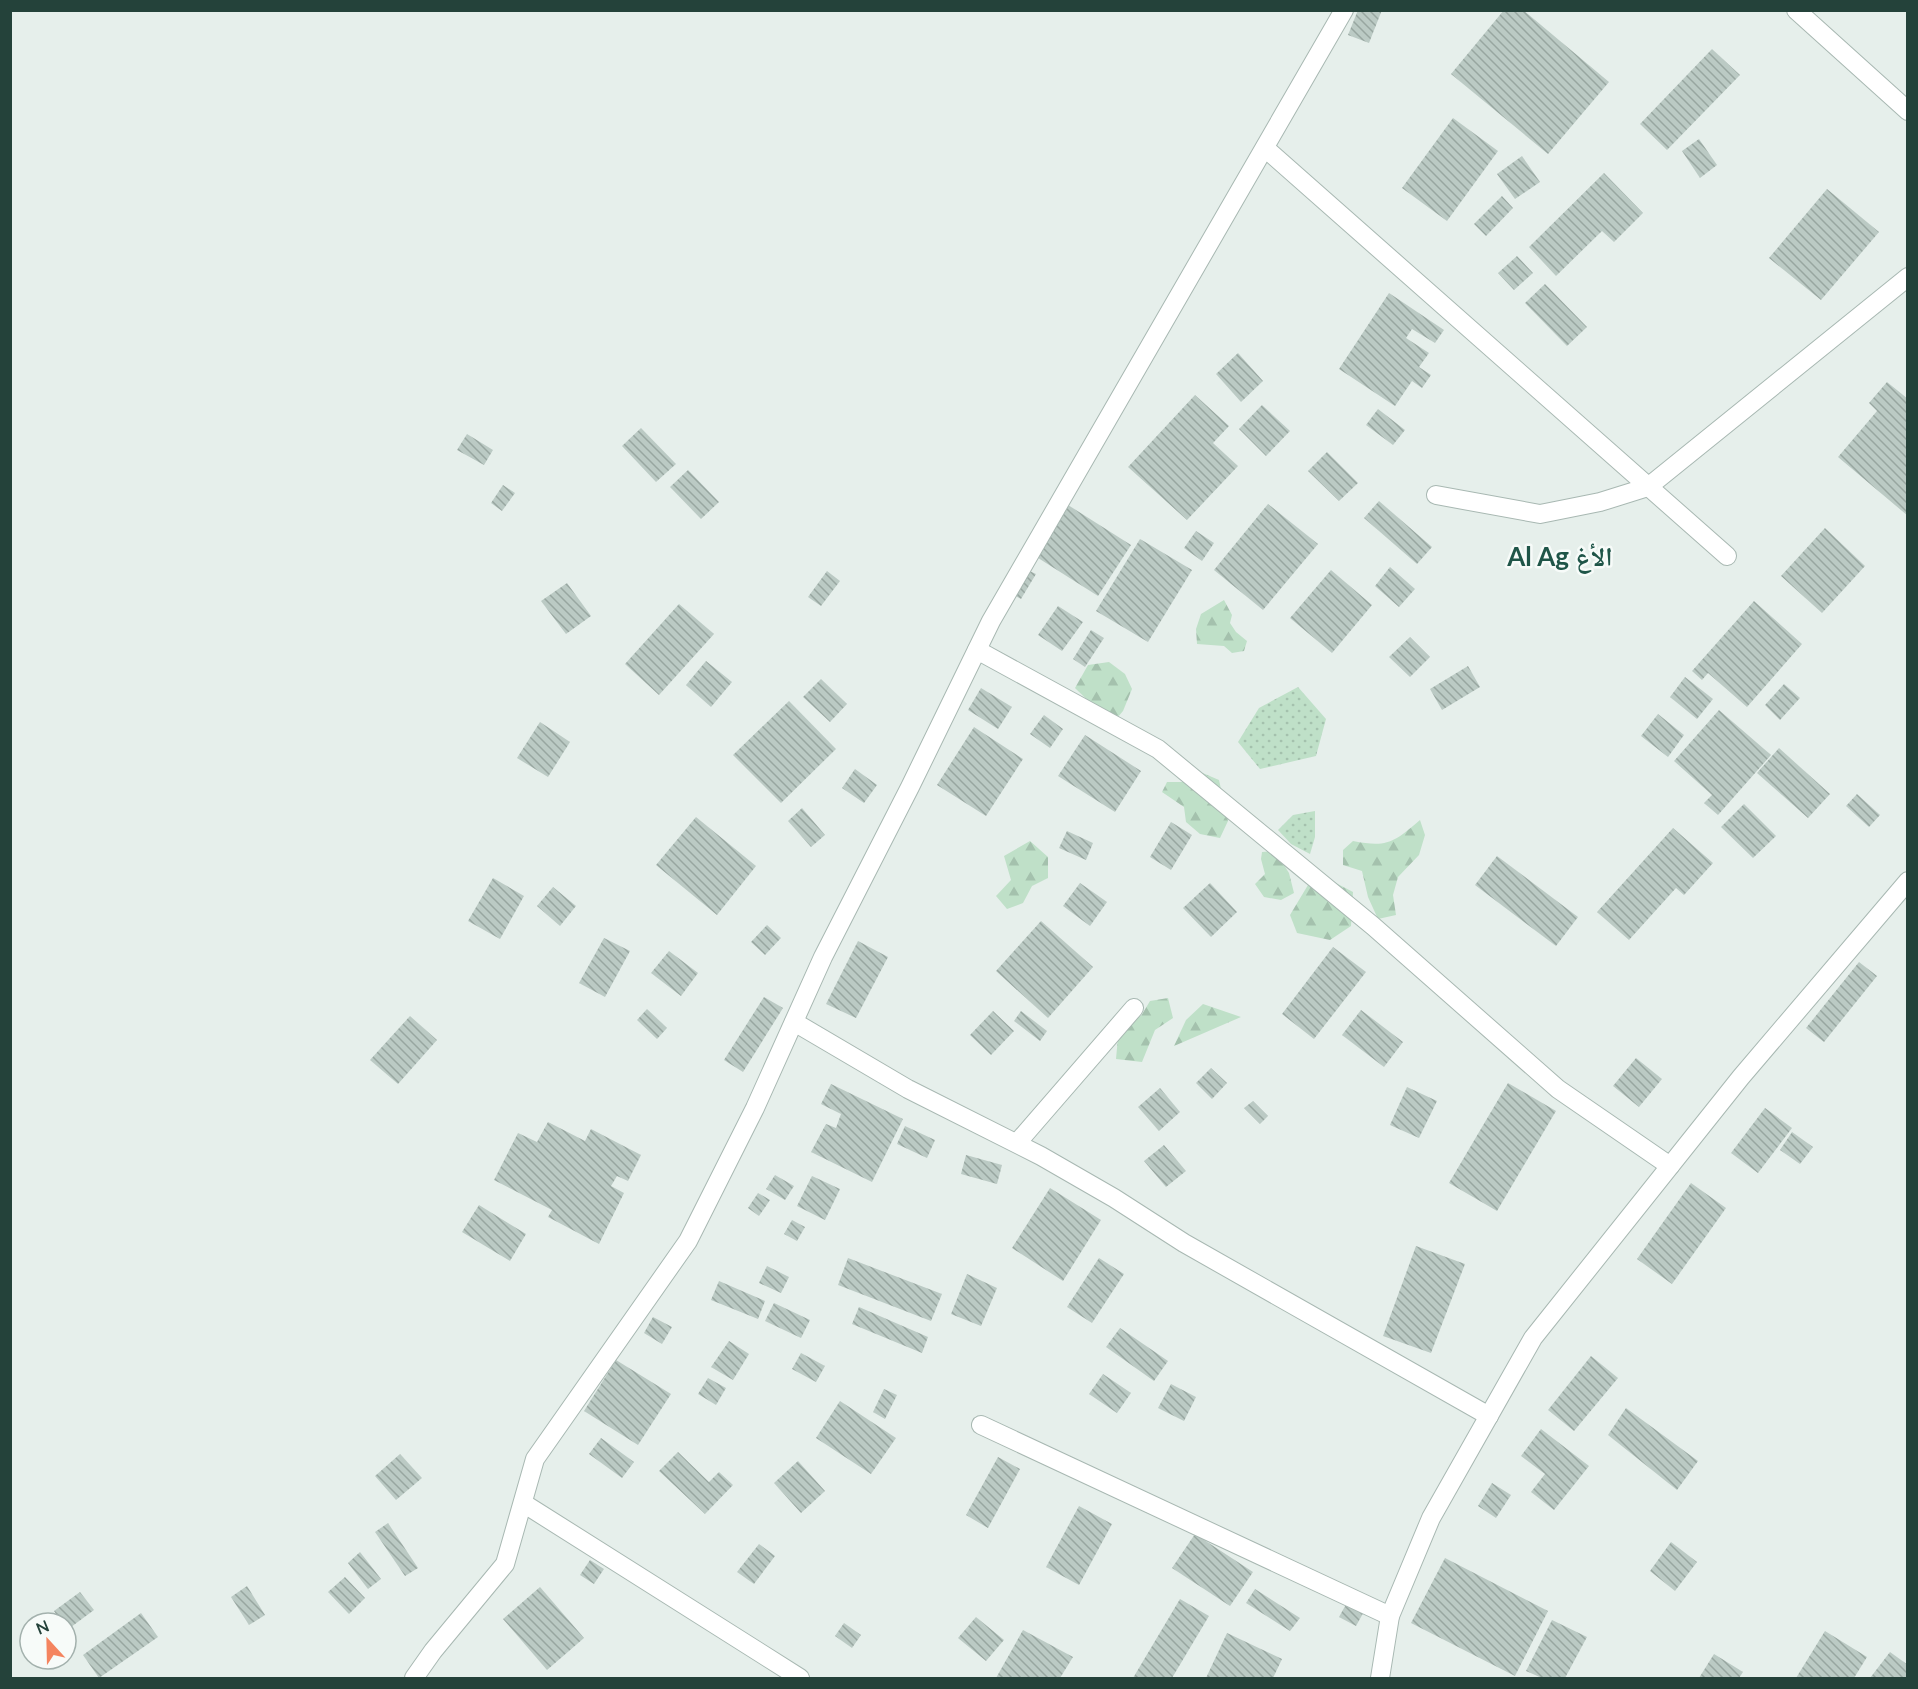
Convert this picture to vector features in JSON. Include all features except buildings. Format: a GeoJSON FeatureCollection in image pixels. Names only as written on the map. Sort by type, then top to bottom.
{"type":"FeatureCollection","features":[{"type":"Feature","properties":{"kind":"street"},"geometry":{"type":"LineString","coordinates":[[414,1678],[505,1564],[536,1459],[688,1241],[755,1108],[823,957],[997,610],[1344,10]]}},
{"type":"Feature","properties":{"kind":"street"},"geometry":{"type":"LineString","coordinates":[[1796,10],[1908,111]]}},
{"type":"Feature","properties":{"kind":"street"},"geometry":{"type":"LineString","coordinates":[[1265,148],[1727,556]]}},
{"type":"Feature","properties":{"kind":"street"},"geometry":{"type":"LineString","coordinates":[[1436,495],[1539,514],[1600,502],[1648,487],[1908,277]]}},
{"type":"Feature","properties":{"kind":"street"},"geometry":{"type":"LineString","coordinates":[[977,650],[1158,749],[1373,926],[1558,1089],[1670,1166]]}},
{"type":"Feature","properties":{"kind":"street"},"geometry":{"type":"LineString","coordinates":[[1380,1678],[1390,1616],[1431,1518],[1533,1338],[1741,1077],[1908,881]]}},
{"type":"Feature","properties":{"kind":"street"},"geometry":{"type":"LineString","coordinates":[[1017,1143],[1134,1008]]}},
{"type":"Feature","properties":{"kind":"street"},"geometry":{"type":"LineString","coordinates":[[794,1022],[908,1089],[1017,1143],[1114,1198],[1184,1244],[1489,1416]]}},
{"type":"Feature","properties":{"kind":"street"},"geometry":{"type":"LineString","coordinates":[[981,1425],[1390,1616]]}},
{"type":"Feature","properties":{"kind":"street"},"geometry":{"type":"LineString","coordinates":[[523,1503],[800,1678]]}},
{"type":"Feature","properties":{"kind":"green space"},"geometry":{"type":"Polygon","coordinates":[[[1224,600],[1232,615],[1230,623],[1236,632],[1247,641],[1244,651],[1232,653],[1224,646],[1197,644],[1196,629],[1201,614],[1224,600]]]}},
{"type":"Feature","properties":{"kind":"green space"},"geometry":{"type":"Polygon","coordinates":[[[1109,662],[1125,674],[1132,689],[1123,711],[1112,724],[1075,688],[1088,665],[1109,662]]]}},
{"type":"Feature","properties":{"kind":"green space"},"geometry":{"type":"Polygon","coordinates":[[[1298,687],[1326,719],[1316,756],[1260,769],[1238,742],[1259,708],[1298,687]]]}},
{"type":"Feature","properties":{"kind":"green space"},"geometry":{"type":"Polygon","coordinates":[[[1198,771],[1219,780],[1228,821],[1220,838],[1200,834],[1186,822],[1184,807],[1162,792],[1167,782],[1182,782],[1198,771]]]}},
{"type":"Feature","properties":{"kind":"green space"},"geometry":{"type":"Polygon","coordinates":[[[1315,811],[1315,837],[1310,854],[1291,844],[1278,830],[1293,815],[1315,811]]]}},
{"type":"Feature","properties":{"kind":"green space"},"geometry":{"type":"Polygon","coordinates":[[[1420,820],[1425,835],[1419,855],[1398,877],[1393,895],[1396,915],[1378,919],[1368,897],[1362,871],[1343,865],[1343,850],[1353,841],[1375,844],[1390,841],[1420,820]]]}},
{"type":"Feature","properties":{"kind":"green space"},"geometry":{"type":"Polygon","coordinates":[[[1030,841],[1048,857],[1048,878],[1032,886],[1023,903],[1007,909],[996,896],[1011,880],[1004,856],[1030,841]]]}},
{"type":"Feature","properties":{"kind":"green space"},"geometry":{"type":"Polygon","coordinates":[[[1275,851],[1289,873],[1294,893],[1281,900],[1264,897],[1255,884],[1265,874],[1261,859],[1262,852],[1275,851]]]}},
{"type":"Feature","properties":{"kind":"green space"},"geometry":{"type":"Polygon","coordinates":[[[1332,881],[1353,892],[1351,926],[1330,940],[1297,933],[1290,915],[1308,885],[1332,881]]]}},
{"type":"Feature","properties":{"kind":"green space"},"geometry":{"type":"Polygon","coordinates":[[[1168,998],[1173,1018],[1155,1030],[1142,1062],[1116,1059],[1118,1037],[1132,1017],[1141,1016],[1150,1001],[1168,998]]]}},
{"type":"Feature","properties":{"kind":"green space"},"geometry":{"type":"Polygon","coordinates":[[[1203,1004],[1241,1017],[1174,1046],[1186,1020],[1203,1004]]]}},
{"type":"Feature","properties":{"kind":"district","name":"Al Ag الأغ"},"geometry":{"type":"Point","coordinates":[1560,557]}}]}
